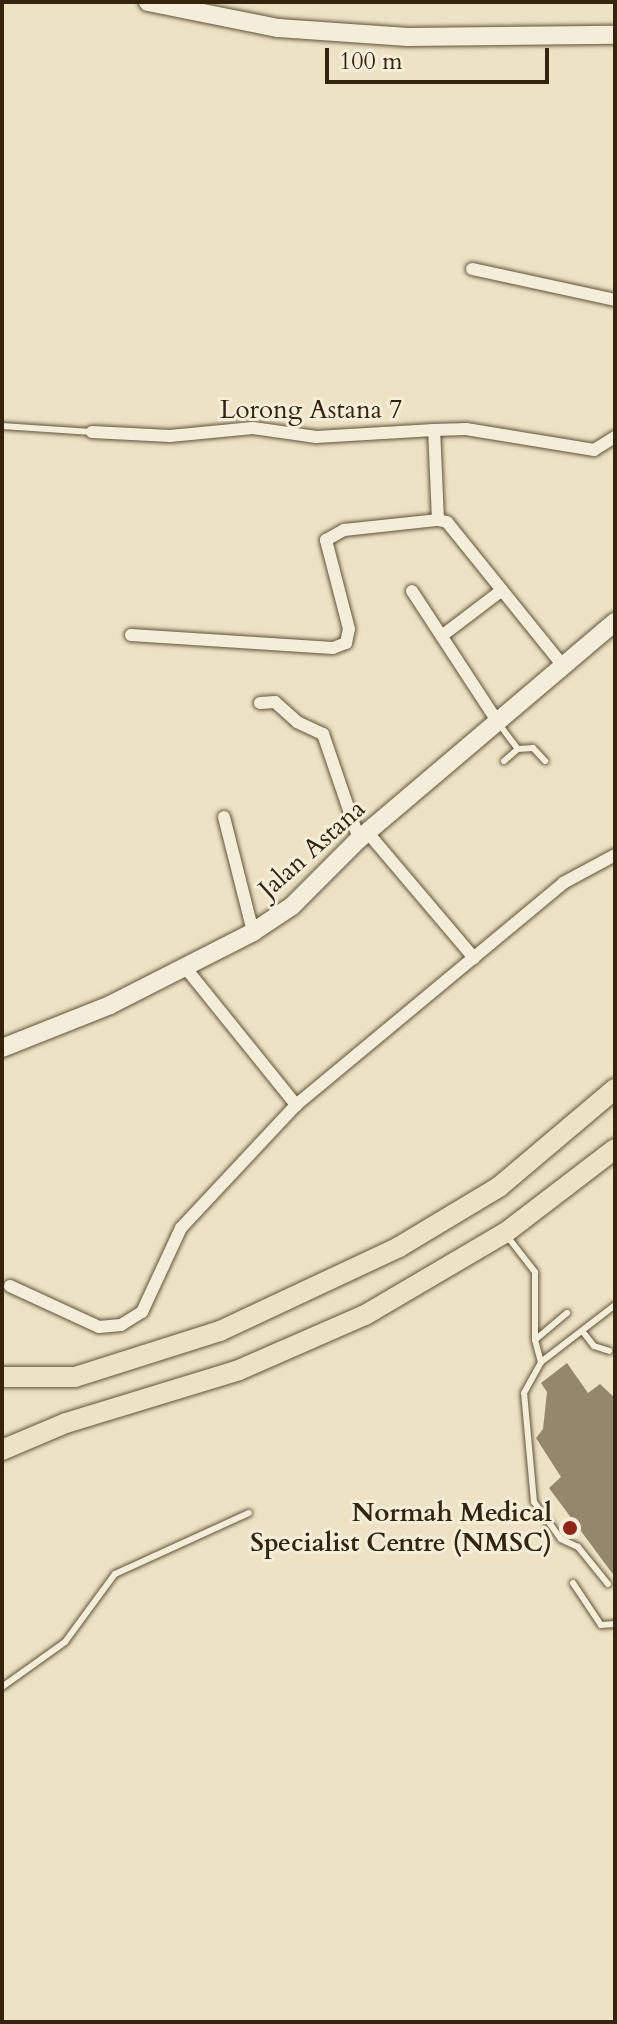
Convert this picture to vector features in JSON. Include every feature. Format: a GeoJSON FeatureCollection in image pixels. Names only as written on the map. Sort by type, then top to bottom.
{"type":"FeatureCollection","features":[{"type":"Feature","properties":{"kind":"main road"},"geometry":{"type":"LineString","coordinates":[[148,2],[278,28],[408,37],[615,35]]}},
{"type":"Feature","properties":{"kind":"main road","name":"Jalan Astana"},"geometry":{"type":"LineString","coordinates":[[2,1048],[110,1005],[253,932],[292,906],[363,836],[615,622]]}},
{"type":"Feature","properties":{"kind":"main road"},"geometry":{"type":"LineString","coordinates":[[499,1187],[615,1089]]}},
{"type":"Feature","properties":{"kind":"main road"},"geometry":{"type":"LineString","coordinates":[[2,1377],[75,1377],[220,1331],[399,1247],[523,1174],[615,1103]]}},
{"type":"Feature","properties":{"kind":"main road"},"geometry":{"type":"LineString","coordinates":[[2,1450],[66,1423],[253,1364],[365,1315],[505,1233],[615,1149]]}},
{"type":"Feature","properties":{"kind":"street"},"geometry":{"type":"LineString","coordinates":[[472,269],[615,300]]}},
{"type":"Feature","properties":{"kind":"street","name":"Lorong Astana 7"},"geometry":{"type":"LineString","coordinates":[[92,432],[170,436],[253,428],[316,437],[466,429],[594,450],[615,437]]}},
{"type":"Feature","properties":{"kind":"street"},"geometry":{"type":"LineString","coordinates":[[434,430],[438,520]]}},
{"type":"Feature","properties":{"kind":"street"},"geometry":{"type":"LineString","coordinates":[[131,635],[333,648],[346,643],[349,629],[326,540],[344,530],[438,520],[447,522],[564,667]]}},
{"type":"Feature","properties":{"kind":"street"},"geometry":{"type":"LineString","coordinates":[[443,635],[502,590]]}},
{"type":"Feature","properties":{"kind":"street"},"geometry":{"type":"LineString","coordinates":[[412,591],[497,721]]}},
{"type":"Feature","properties":{"kind":"street"},"geometry":{"type":"LineString","coordinates":[[260,703],[275,702],[297,722],[323,734],[363,836],[474,958]]}},
{"type":"Feature","properties":{"kind":"street"},"geometry":{"type":"LineString","coordinates":[[224,817],[253,932]]}},
{"type":"Feature","properties":{"kind":"street"},"geometry":{"type":"LineString","coordinates":[[10,1286],[99,1327],[121,1325],[142,1312],[181,1228],[296,1105],[563,883],[615,855]]}},
{"type":"Feature","properties":{"kind":"street"},"geometry":{"type":"LineString","coordinates":[[184,966],[296,1105]]}},
{"type":"Feature","properties":{"kind":"lane"},"geometry":{"type":"LineString","coordinates":[[2,426],[92,432]]}},
{"type":"Feature","properties":{"kind":"lane"},"geometry":{"type":"LineString","coordinates":[[497,721],[518,749]]}},
{"type":"Feature","properties":{"kind":"lane"},"geometry":{"type":"LineString","coordinates":[[504,761],[518,749],[533,748],[545,761]]}},
{"type":"Feature","properties":{"kind":"lane"},"geometry":{"type":"LineString","coordinates":[[505,1233],[535,1272],[535,1340],[541,1362]]}},
{"type":"Feature","properties":{"kind":"lane"},"geometry":{"type":"LineString","coordinates":[[608,1584],[578,1547],[561,1539],[533,1499],[524,1393],[541,1362],[615,1305]]}},
{"type":"Feature","properties":{"kind":"lane"},"geometry":{"type":"LineString","coordinates":[[535,1340],[567,1313]]}},
{"type":"Feature","properties":{"kind":"lane"},"geometry":{"type":"LineString","coordinates":[[583,1332],[598,1350],[609,1351]]}},
{"type":"Feature","properties":{"kind":"lane"},"geometry":{"type":"LineString","coordinates":[[2,1687],[65,1642],[115,1574],[249,1513]]}},
{"type":"Feature","properties":{"kind":"lane"},"geometry":{"type":"LineString","coordinates":[[573,1583],[601,1625],[615,1624]]}},
{"type":"Feature","properties":{"kind":"building"},"geometry":{"type":"Polygon","coordinates":[[[567,1363],[588,1393],[600,1384],[615,1398],[615,1577],[549,1488],[561,1477],[536,1438],[543,1429],[547,1392],[541,1383],[567,1363]]]}},
{"type":"Feature","properties":{"kind":"place","name":"Normah Medical Specialist Centre (NMSC)"},"geometry":{"type":"Point","coordinates":[570,1528]}}]}
